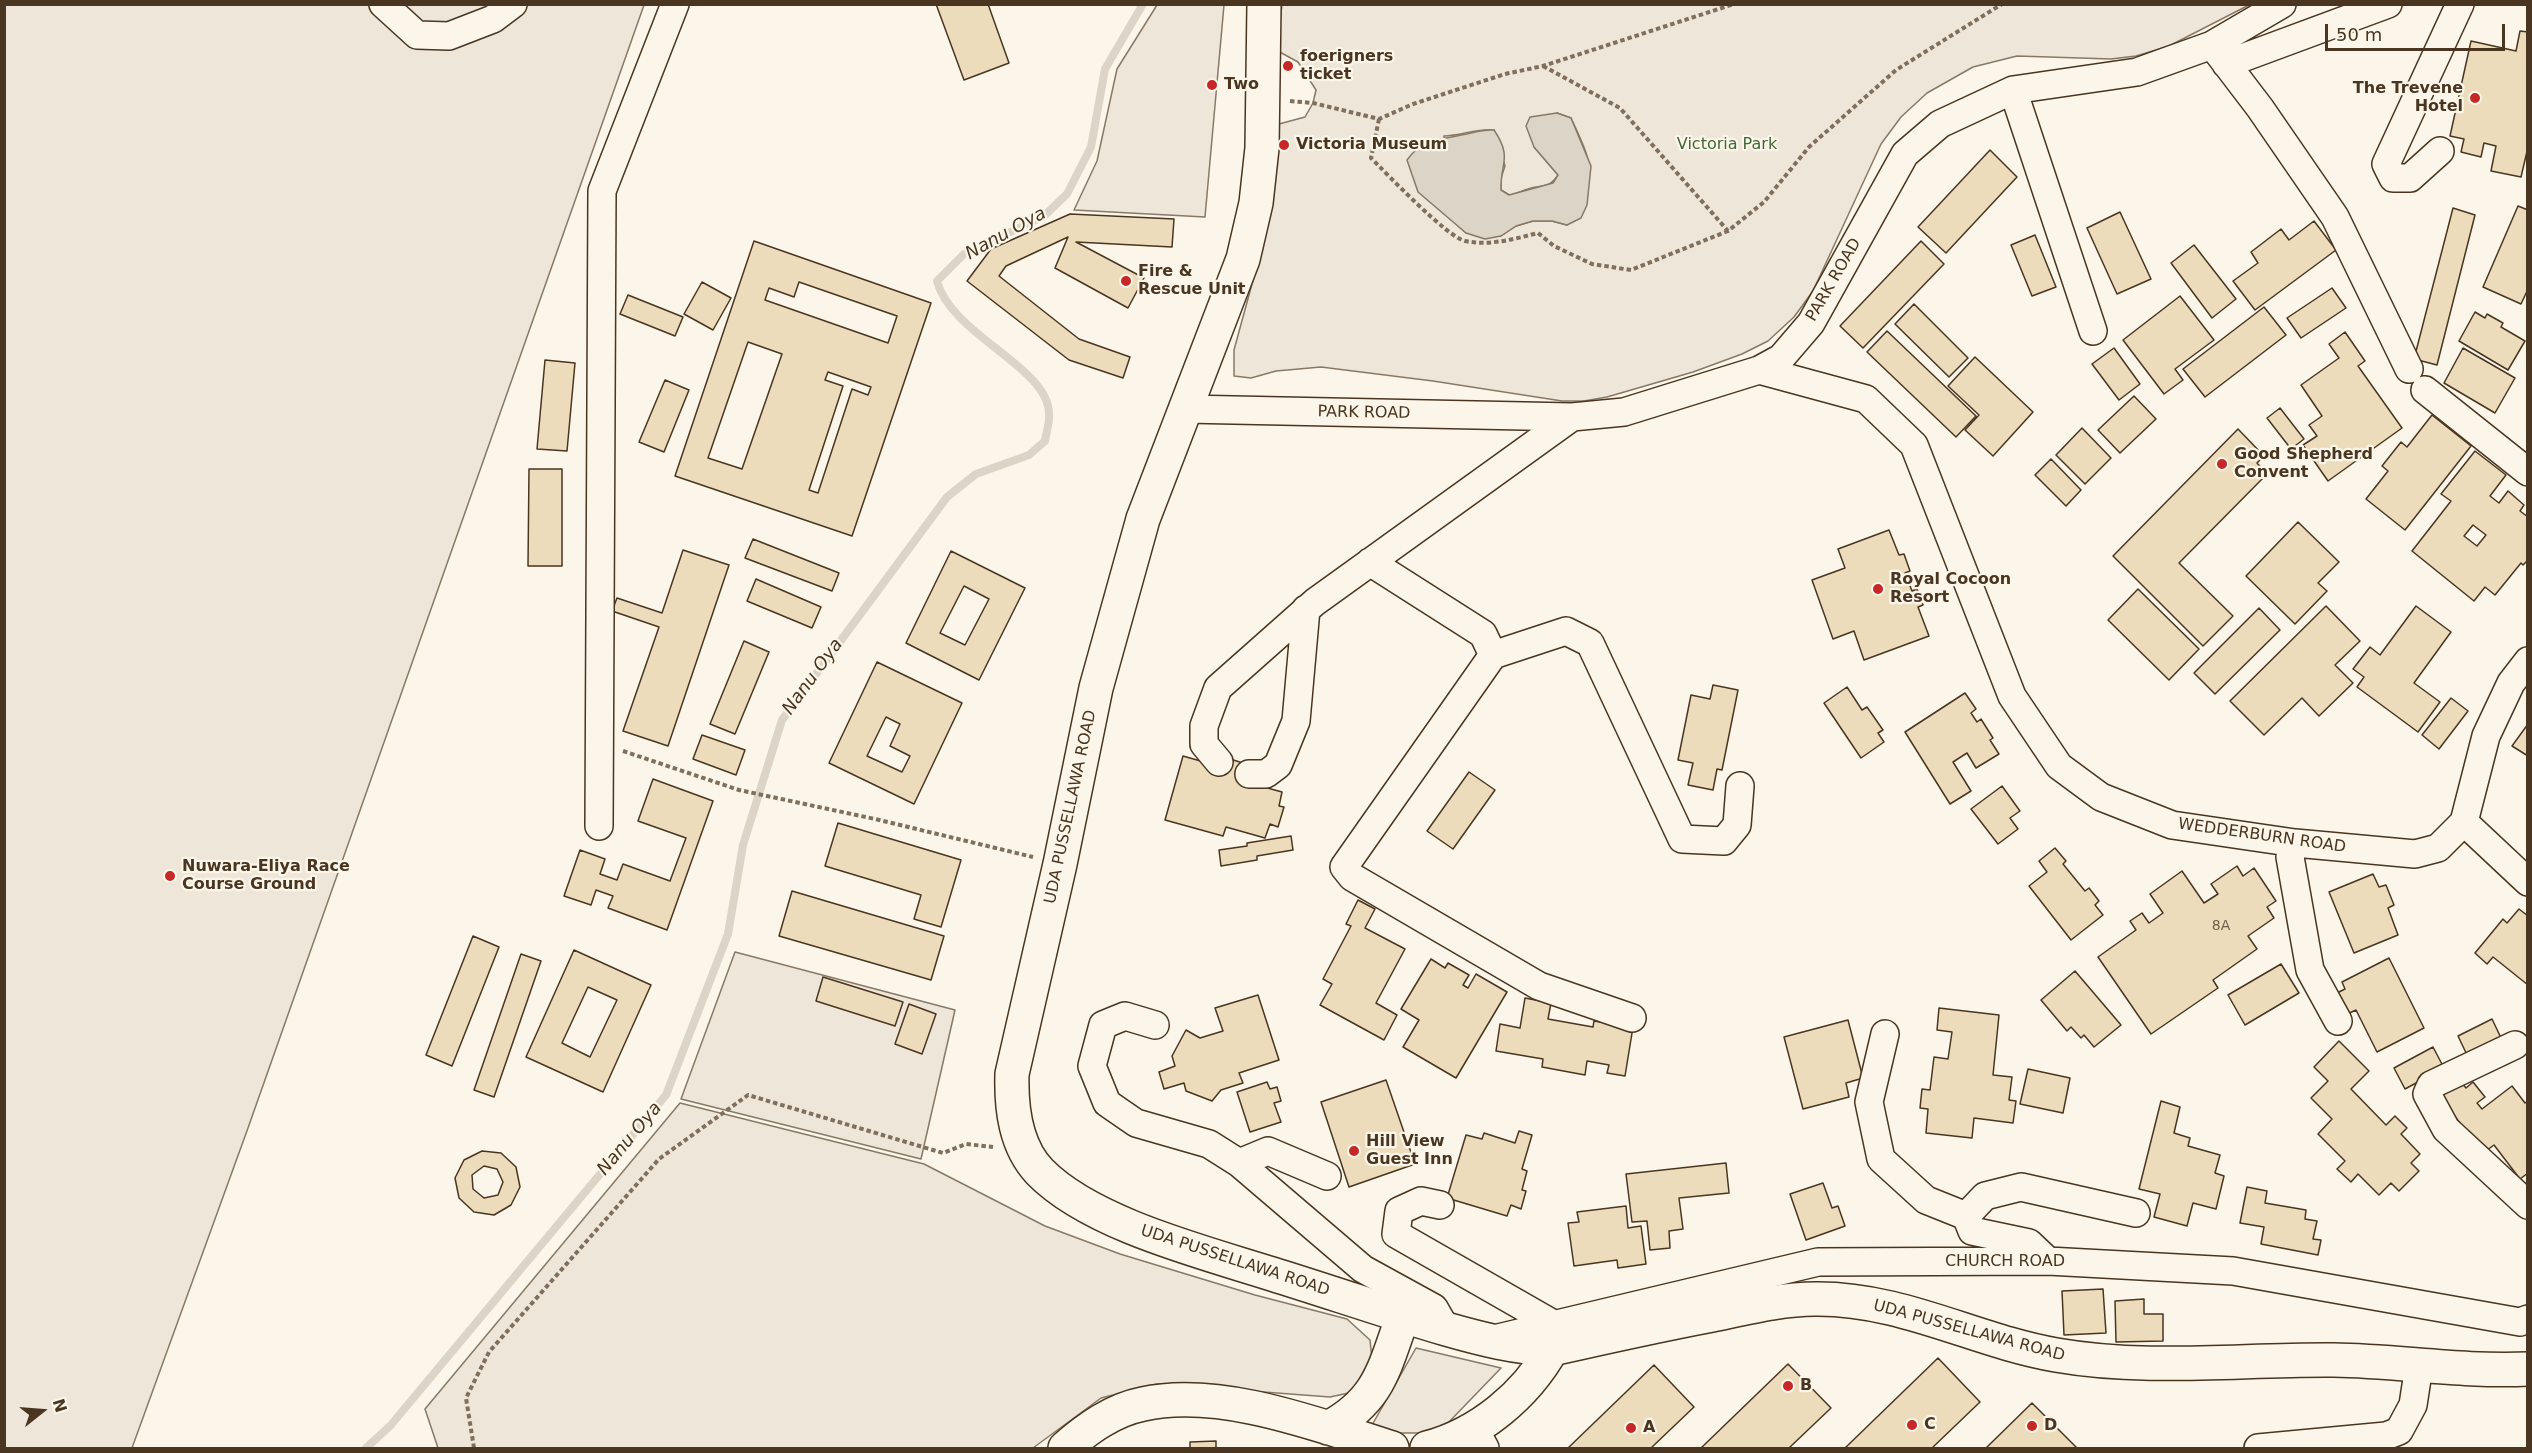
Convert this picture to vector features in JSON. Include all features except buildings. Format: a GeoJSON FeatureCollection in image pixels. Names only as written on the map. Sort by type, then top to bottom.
{"type":"FeatureCollection","features":[{"type":"Feature","properties":{"kind":"main road","name":"UDA PUSSELLAWA ROAD"},"geometry":{"type":"LineString","coordinates":[[1264,4],[1262,148],[1251,230],[1243,259],[1143,519],[1096,688],[1060,864],[1012,1074],[1011,1101],[1016,1126],[1025,1151],[1039,1171],[1061,1190],[1125,1223],[1167,1241],[1446,1329],[1487,1340],[1535,1348],[1554,1337],[1783,1301],[1816,1299],[1888,1307],[2055,1355],[2091,1360],[2139,1362],[2338,1360],[2468,1370],[2528,1369]]}},
{"type":"Feature","properties":{"kind":"main road"},"geometry":{"type":"LineString","coordinates":[[1328,1428],[1357,1410],[1370,1395],[1381,1377],[1403,1316]]}},
{"type":"Feature","properties":{"kind":"main road"},"geometry":{"type":"LineString","coordinates":[[1427,1449],[1454,1439],[1480,1438],[1528,1386],[1554,1337]]}},
{"type":"Feature","properties":{"kind":"main road"},"geometry":{"type":"LineString","coordinates":[[1065,1449],[1094,1424],[1141,1404],[1167,1399],[1229,1404],[1271,1411],[1392,1449]]}},
{"type":"Feature","properties":{"kind":"street"},"geometry":{"type":"LineString","coordinates":[[383,4],[417,35],[449,36],[493,20],[513,4]]}},
{"type":"Feature","properties":{"kind":"street"},"geometry":{"type":"LineString","coordinates":[[599,826],[602,191],[675,4]]}},
{"type":"Feature","properties":{"kind":"street","name":"PARK ROAD"},"geometry":{"type":"LineString","coordinates":[[1185,409],[1572,417],[1624,412],[1759,370],[1780,358],[1811,323],[1905,154],[1940,124],[2013,90],[2137,72],[2219,55],[2282,4]]}},
{"type":"Feature","properties":{"kind":"street"},"geometry":{"type":"LineString","coordinates":[[2388,4],[2219,55],[2260,108],[2335,217],[2417,379],[2528,472]]}},
{"type":"Feature","properties":{"kind":"street"},"geometry":{"type":"LineString","coordinates":[[2440,151],[2410,178],[2393,178],[2386,164],[2460,4]]}},
{"type":"Feature","properties":{"kind":"street"},"geometry":{"type":"LineString","coordinates":[[2013,90],[2093,331]]}},
{"type":"Feature","properties":{"kind":"street","name":"WEDDERBURN ROAD"},"geometry":{"type":"LineString","coordinates":[[1759,370],[1866,399],[1914,445],[2012,696],[2059,766],[2101,796],[2172,825],[2295,843],[2415,854],[2438,848],[2464,822]]}},
{"type":"Feature","properties":{"kind":"street"},"geometry":{"type":"LineString","coordinates":[[1219,762],[1204,744],[1204,726],[1218,688],[1306,609],[1572,417]]}},
{"type":"Feature","properties":{"kind":"street"},"geometry":{"type":"LineString","coordinates":[[1370,562],[1483,634],[1493,656]]}},
{"type":"Feature","properties":{"kind":"street"},"geometry":{"type":"LineString","coordinates":[[1249,774],[1266,774],[1278,765],[1296,721],[1306,609]]}},
{"type":"Feature","properties":{"kind":"street"},"geometry":{"type":"LineString","coordinates":[[1632,1018],[1539,986],[1352,877],[1344,867],[1493,656],[1566,631],[1590,643],[1682,839],[1724,841],[1737,825],[1740,786]]}},
{"type":"Feature","properties":{"kind":"street"},"geometry":{"type":"LineString","coordinates":[[2528,661],[2511,683],[2486,736],[2464,822],[2528,882]]}},
{"type":"Feature","properties":{"kind":"street"},"geometry":{"type":"LineString","coordinates":[[2295,843],[2289,857],[2310,970],[2338,1021]]}},
{"type":"Feature","properties":{"kind":"street"},"geometry":{"type":"LineString","coordinates":[[1155,1025],[1125,1016],[1103,1025],[1092,1066],[1107,1103],[1136,1123],[1209,1144],[1239,1163],[1363,1269],[1434,1308],[1446,1329]]}},
{"type":"Feature","properties":{"kind":"street"},"geometry":{"type":"LineString","coordinates":[[1885,1034],[1869,1102],[1881,1159],[1926,1200],[1966,1216],[1972,1231],[2029,1243],[2048,1260]]}},
{"type":"Feature","properties":{"kind":"street"},"geometry":{"type":"LineString","coordinates":[[2515,1045],[2431,1086],[2427,1094],[2446,1130],[2528,1205]]}},
{"type":"Feature","properties":{"kind":"street"},"geometry":{"type":"LineString","coordinates":[[1239,1163],[1268,1151],[1327,1176]]}},
{"type":"Feature","properties":{"kind":"street"},"geometry":{"type":"LineString","coordinates":[[1966,1216],[1985,1196],[2021,1187],[2136,1213]]}},
{"type":"Feature","properties":{"kind":"street"},"geometry":{"type":"LineString","coordinates":[[1440,1204],[1421,1201],[1399,1211],[1396,1234],[1554,1337]]}},
{"type":"Feature","properties":{"kind":"street","name":"CHURCH ROAD"},"geometry":{"type":"LineString","coordinates":[[1554,1337],[1818,1262],[2048,1260],[2234,1271],[2520,1322],[2528,1319]]}},
{"type":"Feature","properties":{"kind":"street"},"geometry":{"type":"LineString","coordinates":[[2258,1449],[2386,1436],[2399,1431],[2413,1405],[2420,1366]]}},
{"type":"Feature","properties":{"kind":"path"},"geometry":{"type":"LineString","coordinates":[[1262,97],[1313,103],[1378,119],[1413,104],[1505,74],[1542,66],[1734,4]]}},
{"type":"Feature","properties":{"kind":"path"},"geometry":{"type":"LineString","coordinates":[[1378,119],[1371,158],[1417,205],[1462,241],[1499,243],[1538,233],[1554,246],[1592,264],[1631,270],[1728,231],[1764,202],[1809,147],[1896,70],[2002,4]]}},
{"type":"Feature","properties":{"kind":"path"},"geometry":{"type":"LineString","coordinates":[[1542,66],[1620,108],[1728,231]]}},
{"type":"Feature","properties":{"kind":"path"},"geometry":{"type":"LineString","coordinates":[[599,743],[740,790],[1060,864]]}},
{"type":"Feature","properties":{"kind":"path"},"geometry":{"type":"LineString","coordinates":[[474,1449],[466,1398],[489,1352],[659,1159],[748,1095],[943,1153],[966,1144],[1025,1151]]}},
{"type":"Feature","properties":{"kind":"green space","name":"Nuwara-Eliya Race Course Ground"},"geometry":{"type":"Polygon","coordinates":[[[5,5],[644,5],[248,1128],[132,1448],[5,1448],[5,5]]]}},
{"type":"Feature","properties":{"kind":"green space"},"geometry":{"type":"Polygon","coordinates":[[[1157,5],[1224,5],[1205,217],[1074,210],[1097,161],[1117,69],[1157,5]]]}},
{"type":"Feature","properties":{"kind":"green space","name":"Victoria Park"},"geometry":{"type":"Polygon","coordinates":[[[1282,5],[2249,5],[2169,46],[2136,56],[2111,59],[2017,56],[1973,67],[1927,93],[1901,117],[1881,144],[1813,291],[1794,317],[1768,341],[1742,354],[1693,372],[1607,397],[1584,401],[1562,401],[1321,367],[1276,371],[1251,378],[1234,376],[1234,350],[1255,273],[1279,124],[1305,117],[1313,103],[1316,90],[1298,62],[1276,50],[1282,5]],[[1557,113],[1534,147],[1558,175],[1554,180],[1548,185],[1509,195],[1501,190],[1501,178],[1505,166],[1494,130],[1444,136],[1446,215],[1466,233],[1501,236],[1516,226],[1533,221],[1552,221],[1567,225],[1583,194],[1589,173],[1589,162],[1571,118],[1557,113]]]}},
{"type":"Feature","properties":{"kind":"green space"},"geometry":{"type":"Polygon","coordinates":[[[735,952],[955,1010],[921,1159],[681,1099],[735,952]]]}},
{"type":"Feature","properties":{"kind":"green space"},"geometry":{"type":"Polygon","coordinates":[[[680,1103],[924,1164],[1045,1226],[1120,1254],[1255,1295],[1347,1319],[1370,1340],[1373,1369],[1358,1391],[1330,1397],[1157,1384],[1101,1398],[1033,1448],[438,1448],[425,1409],[680,1103]]]}},
{"type":"Feature","properties":{"kind":"green space"},"geometry":{"type":"Polygon","coordinates":[[[1416,1348],[1501,1368],[1448,1423],[1424,1433],[1389,1433],[1372,1425],[1416,1348]]]}},
{"type":"Feature","properties":{"kind":"shaded area"},"geometry":{"type":"Polygon","coordinates":[[[1557,113],[1571,118],[1591,166],[1587,205],[1581,218],[1567,225],[1552,221],[1533,221],[1516,226],[1501,236],[1485,239],[1466,233],[1418,192],[1407,160],[1419,147],[1431,141],[1485,130],[1494,130],[1503,147],[1501,190],[1509,195],[1553,183],[1558,175],[1534,147],[1526,126],[1530,117],[1557,113]]]}},
{"type":"Feature","properties":{"kind":"waterway","name":"Nanu Oya"},"geometry":{"type":"LineString","coordinates":[[366,1448],[390,1426],[666,1095],[728,934],[743,845],[782,720],[947,497],[976,474],[1029,455],[1045,441],[1049,417],[1045,397],[1033,381],[1017,366],[960,318],[946,300],[937,281],[964,254],[1044,216],[1067,194],[1091,147],[1105,69],[1143,4]]}},
{"type":"Feature","properties":{"kind":"place","name":"foerigners ticket"},"geometry":{"type":"Point","coordinates":[1288,66]}},
{"type":"Feature","properties":{"kind":"place","name":"Two"},"geometry":{"type":"Point","coordinates":[1212,85]}},
{"type":"Feature","properties":{"kind":"place","name":"The Trevene Hotel"},"geometry":{"type":"Point","coordinates":[2475,98]}},
{"type":"Feature","properties":{"kind":"place","name":"Victoria Museum"},"geometry":{"type":"Point","coordinates":[1284,145]}},
{"type":"Feature","properties":{"kind":"place","name":"Fire & Rescue Unit"},"geometry":{"type":"Point","coordinates":[1126,281]}},
{"type":"Feature","properties":{"kind":"place","name":"Good Shepherd Convent"},"geometry":{"type":"Point","coordinates":[2222,464]}},
{"type":"Feature","properties":{"kind":"place","name":"Royal Cocoon Resort"},"geometry":{"type":"Point","coordinates":[1878,589]}},
{"type":"Feature","properties":{"kind":"place","name":"Nuwara-Eliya Race Course Ground"},"geometry":{"type":"Point","coordinates":[170,876]}},
{"type":"Feature","properties":{"kind":"place","name":"Hill View Guest Inn"},"geometry":{"type":"Point","coordinates":[1354,1151]}},
{"type":"Feature","properties":{"kind":"place","name":"B"},"geometry":{"type":"Point","coordinates":[1788,1386]}},
{"type":"Feature","properties":{"kind":"place","name":"C"},"geometry":{"type":"Point","coordinates":[1912,1425]}},
{"type":"Feature","properties":{"kind":"place","name":"D"},"geometry":{"type":"Point","coordinates":[2032,1426]}},
{"type":"Feature","properties":{"kind":"place","name":"A"},"geometry":{"type":"Point","coordinates":[1631,1428]}}]}
